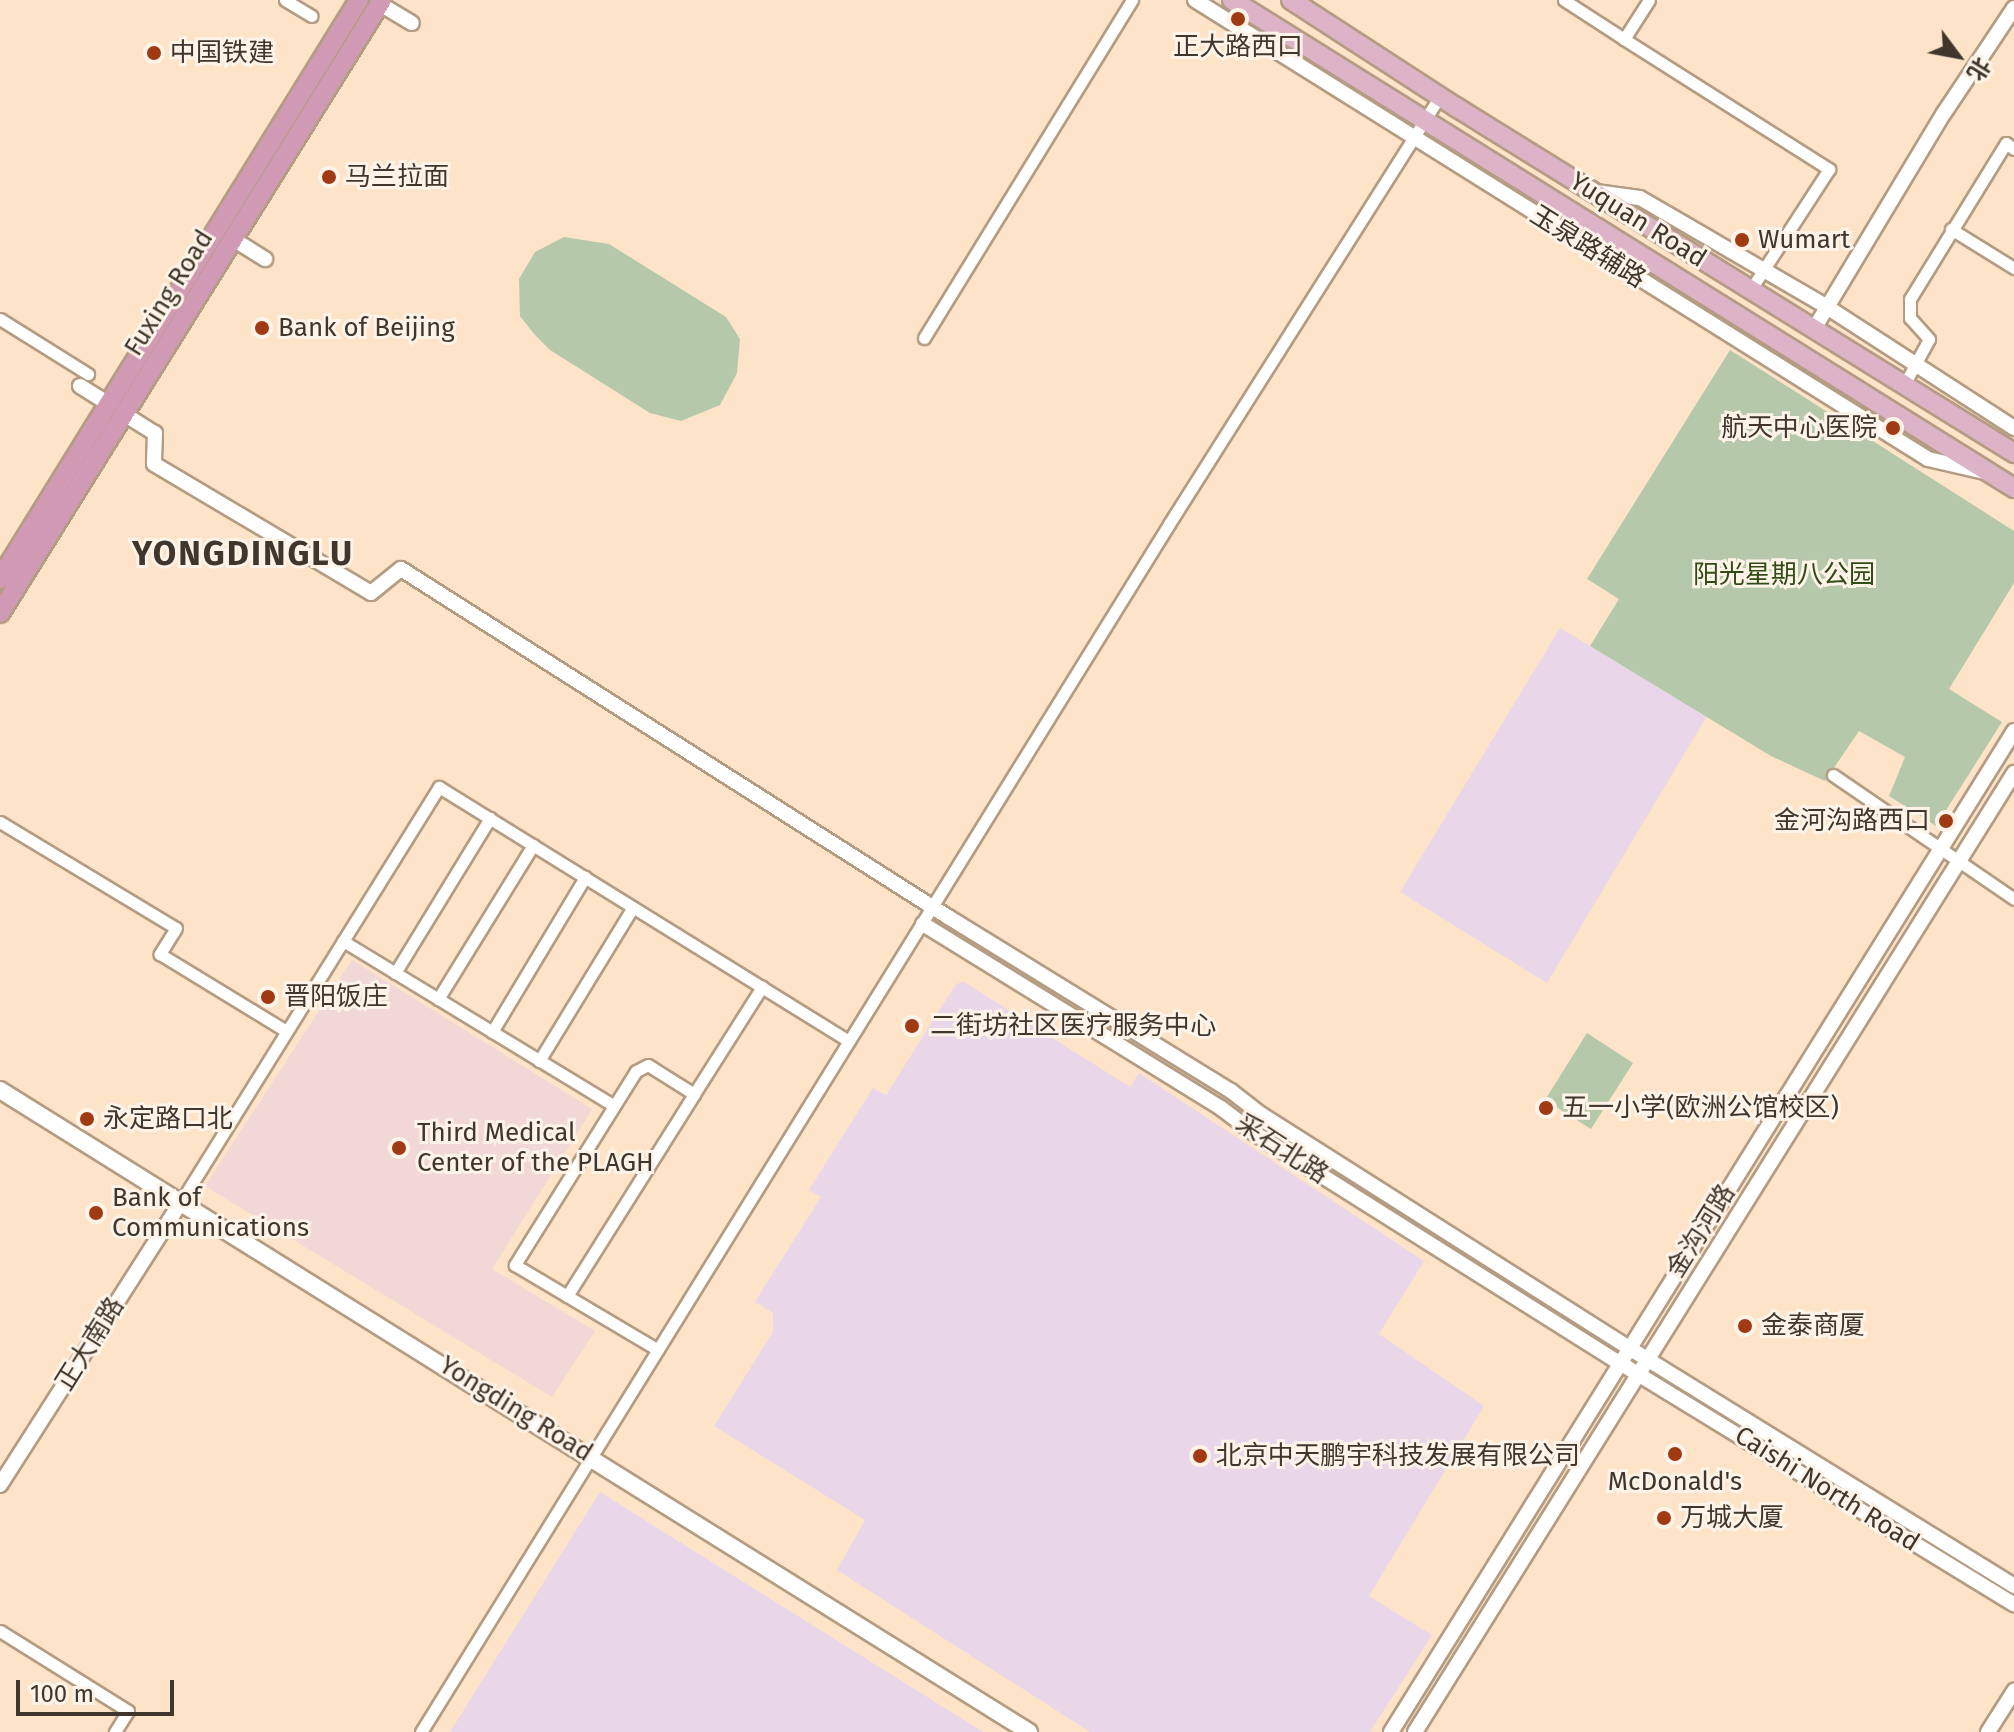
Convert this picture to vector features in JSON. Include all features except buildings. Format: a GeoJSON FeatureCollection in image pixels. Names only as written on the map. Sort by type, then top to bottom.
{"type":"FeatureCollection","features":[{"type":"Feature","properties":{"kind":"highway","name":"Fuxing Road"},"geometry":{"type":"LineString","coordinates":[[0,613],[359,0]]}},
{"type":"Feature","properties":{"kind":"highway","name":"Fuxing Road"},"geometry":{"type":"LineString","coordinates":[[0,579],[233,239],[381,2]]}},
{"type":"Feature","properties":{"kind":"main road","name":"Yuquan Road"},"geometry":{"type":"LineString","coordinates":[[1232,0],[2014,488]]}},
{"type":"Feature","properties":{"kind":"main road","name":"Yuquan Road"},"geometry":{"type":"LineString","coordinates":[[1291,0],[1472,117],[2014,453]]}},
{"type":"Feature","properties":{"kind":"main road"},"geometry":{"type":"LineString","coordinates":[[1459,139],[1456,130],[1459,121],[1472,117]]}},
{"type":"Feature","properties":{"kind":"main road","name":"Yongding Road"},"geometry":{"type":"LineString","coordinates":[[0,1090],[1029,1732]]}},
{"type":"Feature","properties":{"kind":"street"},"geometry":{"type":"LineString","coordinates":[[285,0],[312,16]]}},
{"type":"Feature","properties":{"kind":"street"},"geometry":{"type":"LineString","coordinates":[[924,338],[1132,0]]}},
{"type":"Feature","properties":{"kind":"street","name":"玉泉路辅路"},"geometry":{"type":"LineString","coordinates":[[1195,0],[1928,459],[1990,473]]}},
{"type":"Feature","properties":{"kind":"street"},"geometry":{"type":"LineString","coordinates":[[1564,0],[1829,169],[1751,289]]}},
{"type":"Feature","properties":{"kind":"street"},"geometry":{"type":"LineString","coordinates":[[1624,39],[1649,0]]}},
{"type":"Feature","properties":{"kind":"street"},"geometry":{"type":"LineString","coordinates":[[381,2],[412,23]]}},
{"type":"Feature","properties":{"kind":"street"},"geometry":{"type":"LineString","coordinates":[[1814,329],[1944,113],[2014,8]]}},
{"type":"Feature","properties":{"kind":"street"},"geometry":{"type":"LineString","coordinates":[[421,1732],[1440,96]]}},
{"type":"Feature","properties":{"kind":"street"},"geometry":{"type":"LineString","coordinates":[[1904,385],[1929,339],[1910,318],[1910,299],[2006,143],[2014,149]]}},
{"type":"Feature","properties":{"kind":"street"},"geometry":{"type":"LineString","coordinates":[[1596,192],[1640,198],[1827,307],[2014,428]]}},
{"type":"Feature","properties":{"kind":"street"},"geometry":{"type":"LineString","coordinates":[[1951,229],[2014,268]]}},
{"type":"Feature","properties":{"kind":"street"},"geometry":{"type":"LineString","coordinates":[[233,239],[265,259]]}},
{"type":"Feature","properties":{"kind":"street"},"geometry":{"type":"LineString","coordinates":[[0,319],[84,380],[117,409]]}},
{"type":"Feature","properties":{"kind":"street","name":"采石北路"},"geometry":{"type":"LineString","coordinates":[[117,409],[155,433],[154,464],[371,593],[401,569],[933,907],[1231,1091],[1262,1115],[1649,1359]]}},
{"type":"Feature","properties":{"kind":"street","name":"金沟河路"},"geometry":{"type":"LineString","coordinates":[[1391,1732],[2014,731]]}},
{"type":"Feature","properties":{"kind":"street","name":"金沟河路"},"geometry":{"type":"LineString","coordinates":[[1415,1732],[1640,1375],[1956,861],[2014,773]]}},
{"type":"Feature","properties":{"kind":"street"},"geometry":{"type":"LineString","coordinates":[[1833,775],[2014,899]]}},
{"type":"Feature","properties":{"kind":"street"},"geometry":{"type":"LineString","coordinates":[[180,1203],[439,787],[849,1041]]}},
{"type":"Feature","properties":{"kind":"street"},"geometry":{"type":"LineString","coordinates":[[395,973],[490,818]]}},
{"type":"Feature","properties":{"kind":"street"},"geometry":{"type":"LineString","coordinates":[[0,822],[176,928],[160,954],[286,1031]]}},
{"type":"Feature","properties":{"kind":"street"},"geometry":{"type":"LineString","coordinates":[[438,999],[533,845]]}},
{"type":"Feature","properties":{"kind":"street"},"geometry":{"type":"LineString","coordinates":[[492,1032],[585,877]]}},
{"type":"Feature","properties":{"kind":"street"},"geometry":{"type":"LineString","coordinates":[[539,1061],[633,907]]}},
{"type":"Feature","properties":{"kind":"street","name":"采石北路"},"geometry":{"type":"LineString","coordinates":[[923,924],[1221,1108],[1251,1131],[1640,1375]]}},
{"type":"Feature","properties":{"kind":"street"},"geometry":{"type":"LineString","coordinates":[[343,941],[614,1106]]}},
{"type":"Feature","properties":{"kind":"street"},"geometry":{"type":"LineString","coordinates":[[567,1296],[762,987]]}},
{"type":"Feature","properties":{"kind":"street"},"geometry":{"type":"LineString","coordinates":[[658,1350],[515,1265],[636,1071],[648,1065],[694,1094]]}},
{"type":"Feature","properties":{"kind":"street","name":"正大南路"},"geometry":{"type":"LineString","coordinates":[[0,1485],[180,1203]]}},
{"type":"Feature","properties":{"kind":"street","name":"Caishi North Road"},"geometry":{"type":"LineString","coordinates":[[1649,1359],[2014,1586]]}},
{"type":"Feature","properties":{"kind":"street","name":"Caishi North Road"},"geometry":{"type":"LineString","coordinates":[[1640,1375],[2014,1604]]}},
{"type":"Feature","properties":{"kind":"street"},"geometry":{"type":"LineString","coordinates":[[0,1631],[128,1711],[115,1732]]}},
{"type":"Feature","properties":{"kind":"street"},"geometry":{"type":"LineString","coordinates":[[1988,1732],[2014,1691]]}},
{"type":"Feature","properties":{"kind":"shaded area"},"geometry":{"type":"Polygon","coordinates":[[[1560,628],[1707,716],[1547,983],[1400,892],[1560,628]]]}},
{"type":"Feature","properties":{"kind":"shaded area","name":"Third Medical Center of the PLAGH"},"geometry":{"type":"Polygon","coordinates":[[[352,960],[592,1109],[492,1269],[595,1331],[552,1397],[205,1186],[352,960]]]}},
{"type":"Feature","properties":{"kind":"shaded area"},"geometry":{"type":"Polygon","coordinates":[[[964,982],[1130,1087],[1139,1073],[1424,1261],[1379,1334],[1484,1406],[1369,1596],[1432,1635],[1370,1732],[1090,1732],[837,1570],[865,1520],[714,1426],[773,1332],[773,1313],[755,1302],[821,1197],[809,1190],[873,1088],[886,1095],[956,984],[964,982]]]}},
{"type":"Feature","properties":{"kind":"shaded area"},"geometry":{"type":"Polygon","coordinates":[[[600,1492],[983,1732],[450,1732],[600,1492]]]}},
{"type":"Feature","properties":{"kind":"green space"},"geometry":{"type":"Polygon","coordinates":[[[564,237],[609,244],[726,317],[740,339],[737,373],[720,405],[681,421],[650,413],[550,350],[535,335],[520,316],[519,279],[535,252],[564,237]]]}},
{"type":"Feature","properties":{"kind":"green space","name":"阳光星期八公园"},"geometry":{"type":"Polygon","coordinates":[[[1730,350],[2014,531],[2014,583],[1949,689],[2002,722],[1936,826],[1889,796],[1905,757],[1859,731],[1825,781],[1771,756],[1590,646],[1619,599],[1587,579],[1730,350]]]}},
{"type":"Feature","properties":{"kind":"green space"},"geometry":{"type":"Polygon","coordinates":[[[1587,1033],[1633,1063],[1591,1129],[1545,1100],[1587,1033]]]}},
{"type":"Feature","properties":{"kind":"place","name":"正大路西口"},"geometry":{"type":"Point","coordinates":[1238,19]}},
{"type":"Feature","properties":{"kind":"place","name":"中国铁建"},"geometry":{"type":"Point","coordinates":[154,53]}},
{"type":"Feature","properties":{"kind":"place","name":"马兰拉面"},"geometry":{"type":"Point","coordinates":[329,177]}},
{"type":"Feature","properties":{"kind":"place","name":"Wumart"},"geometry":{"type":"Point","coordinates":[1742,240]}},
{"type":"Feature","properties":{"kind":"place","name":"Bank of Beijing"},"geometry":{"type":"Point","coordinates":[262,328]}},
{"type":"Feature","properties":{"kind":"place","name":"航天中心医院"},"geometry":{"type":"Point","coordinates":[1893,428]}},
{"type":"Feature","properties":{"kind":"place","name":"金河沟路西口"},"geometry":{"type":"Point","coordinates":[1946,821]}},
{"type":"Feature","properties":{"kind":"place","name":"晋阳饭庄"},"geometry":{"type":"Point","coordinates":[268,997]}},
{"type":"Feature","properties":{"kind":"place","name":"二街坊社区医疗服务中心"},"geometry":{"type":"Point","coordinates":[912,1026]}},
{"type":"Feature","properties":{"kind":"place","name":"五一小学(欧洲公馆校区)"},"geometry":{"type":"Point","coordinates":[1546,1108]}},
{"type":"Feature","properties":{"kind":"place","name":"永定路口北"},"geometry":{"type":"Point","coordinates":[87,1119]}},
{"type":"Feature","properties":{"kind":"place","name":"Third Medical Center of the PLAGH"},"geometry":{"type":"Point","coordinates":[399,1148]}},
{"type":"Feature","properties":{"kind":"place","name":"Bank of Communications"},"geometry":{"type":"Point","coordinates":[96,1213]}},
{"type":"Feature","properties":{"kind":"place","name":"金泰商厦"},"geometry":{"type":"Point","coordinates":[1745,1326]}},
{"type":"Feature","properties":{"kind":"place","name":"McDonald's"},"geometry":{"type":"Point","coordinates":[1675,1454]}},
{"type":"Feature","properties":{"kind":"place","name":"北京中天鹏宇科技发展有限公司"},"geometry":{"type":"Point","coordinates":[1200,1456]}},
{"type":"Feature","properties":{"kind":"place","name":"万城大厦"},"geometry":{"type":"Point","coordinates":[1664,1518]}},
{"type":"Feature","properties":{"kind":"district","name":"YONGDINGLU"},"geometry":{"type":"Point","coordinates":[243,554]}}]}
